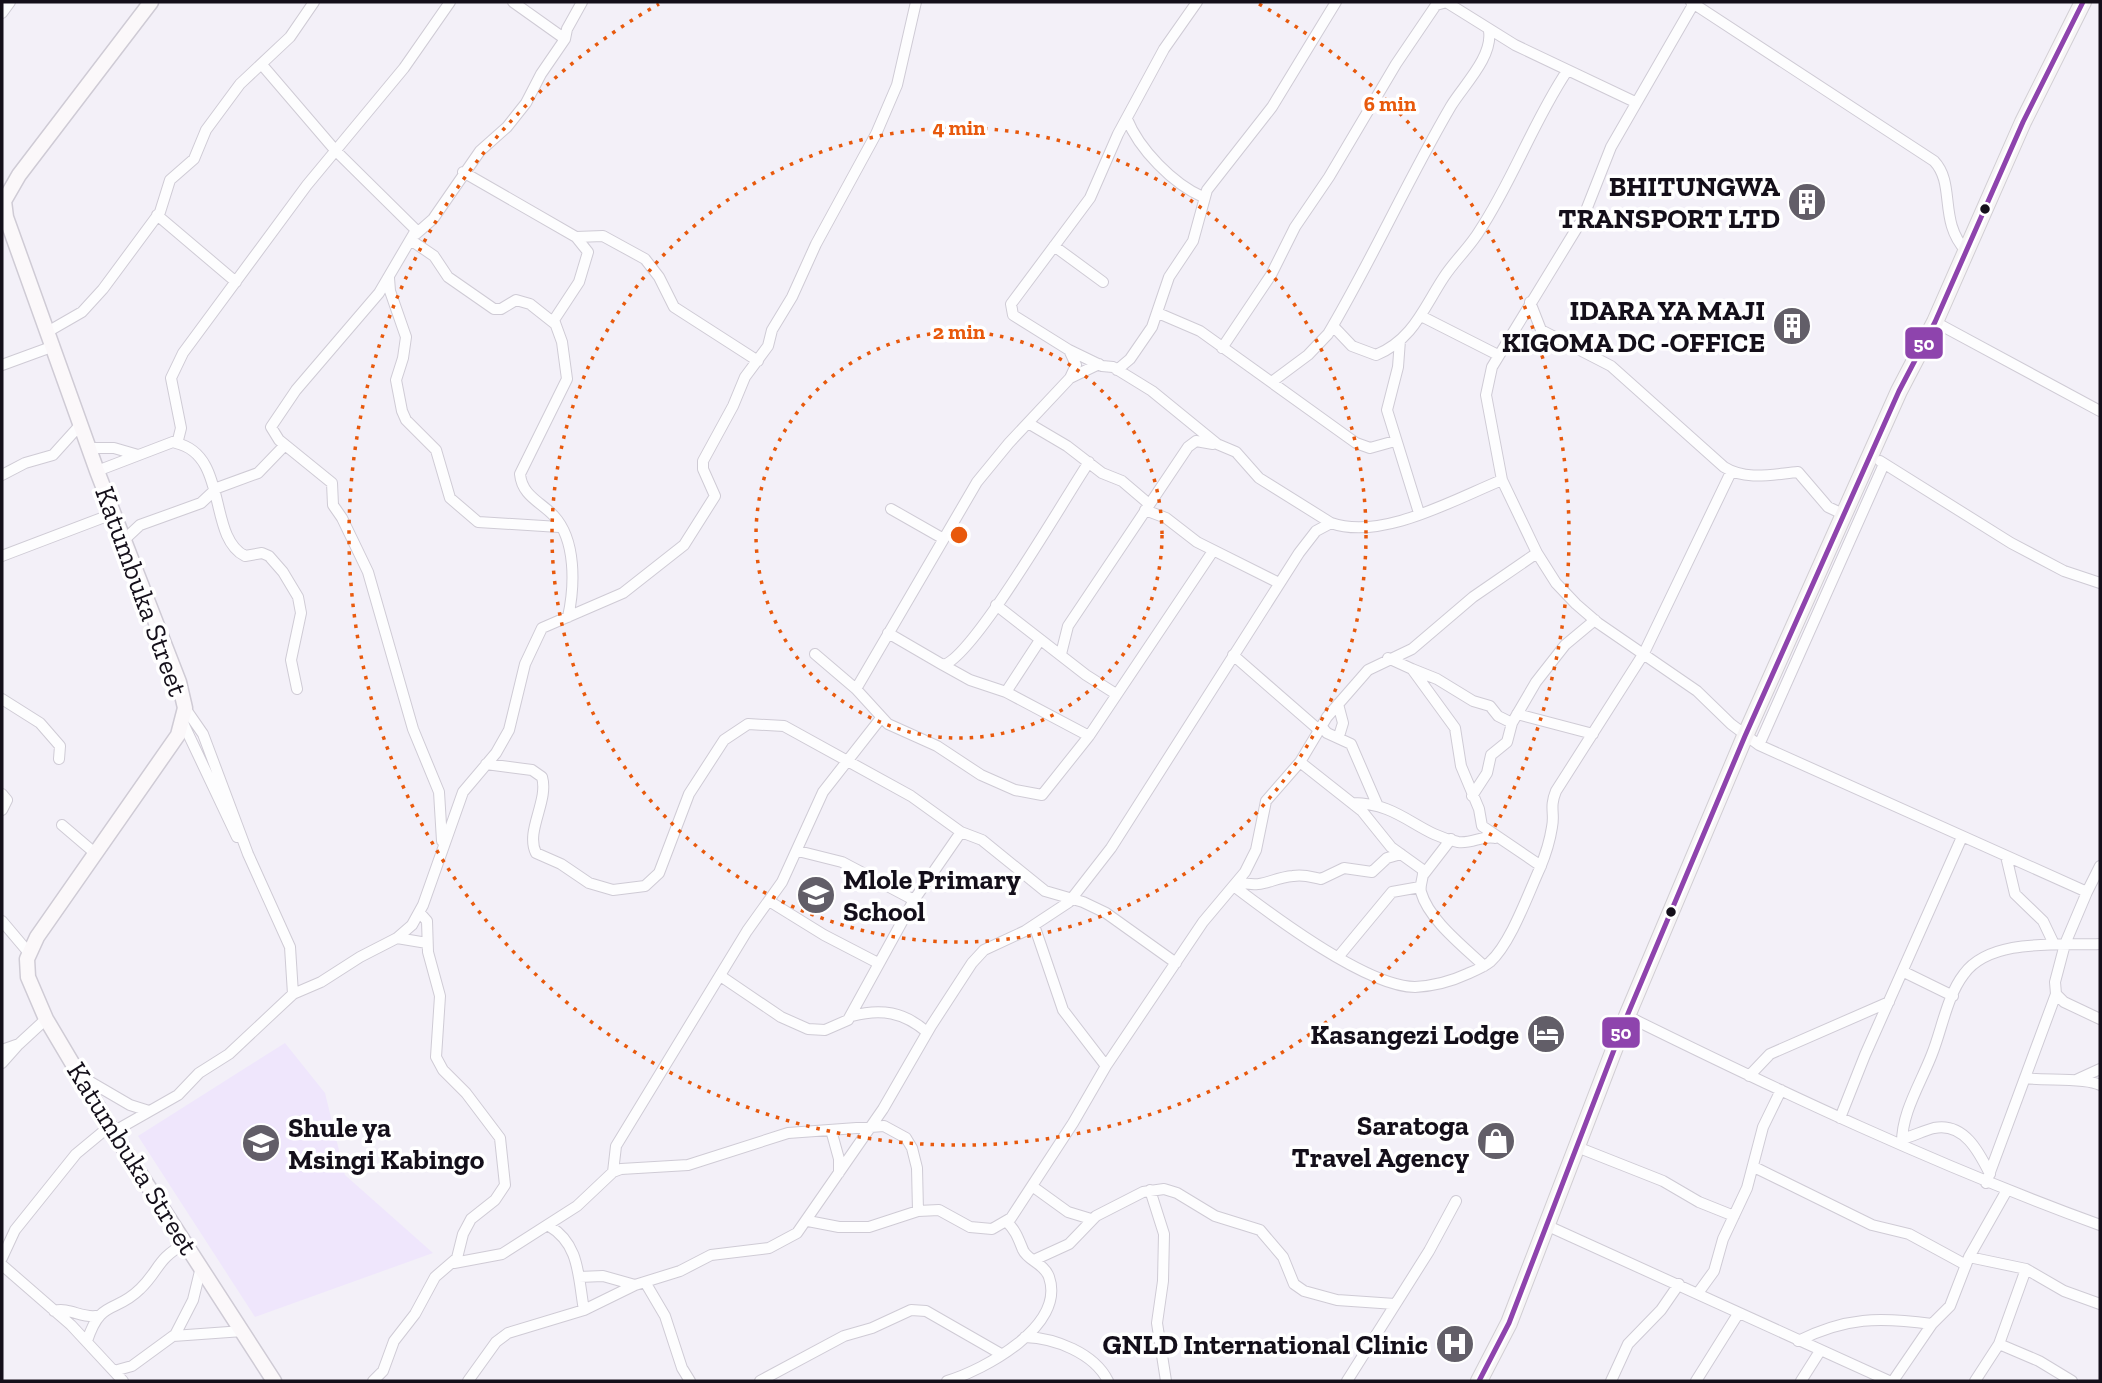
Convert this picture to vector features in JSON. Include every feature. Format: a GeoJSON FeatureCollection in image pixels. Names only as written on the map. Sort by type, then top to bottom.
{"type":"FeatureCollection","features":[{"type":"Feature","properties":{"kind":"main road","name":"Katumbuka Street"},"geometry":{"type":"LineString","coordinates":[[151,2],[3,199],[8,224],[49,331],[97,471],[179,682],[184,715],[164,757],[29,953],[28,977],[47,1019],[112,1128],[274,1381]]}},
{"type":"Feature","properties":{"kind":"main road"},"geometry":{"type":"LineString","coordinates":[[1479,1381],[1509,1323],[1626,1016],[1752,741],[1845,515],[1878,459],[2023,122],[2083,2]]}},
{"type":"Feature","properties":{"kind":"street"},"geometry":{"type":"LineString","coordinates":[[2,13],[10,2]]}},
{"type":"Feature","properties":{"kind":"street"},"geometry":{"type":"LineString","coordinates":[[49,331],[71,320],[91,304],[157,215],[165,202],[171,178],[194,159],[206,130],[240,85],[290,37],[314,2]]}},
{"type":"Feature","properties":{"kind":"street"},"geometry":{"type":"LineString","coordinates":[[176,443],[181,428],[172,388],[172,373],[183,353],[335,150],[404,68],[450,2]]}},
{"type":"Feature","properties":{"kind":"street"},"geometry":{"type":"LineString","coordinates":[[513,2],[565,39]]}},
{"type":"Feature","properties":{"kind":"street"},"geometry":{"type":"LineString","coordinates":[[443,845],[439,792],[409,716],[365,565],[342,518],[334,509],[331,481],[272,432],[272,422],[369,306],[414,238],[433,219],[463,172],[526,103],[541,74],[565,39],[567,29],[582,2]]}},
{"type":"Feature","properties":{"kind":"street"},"geometry":{"type":"LineString","coordinates":[[2,1258],[16,1230],[76,1154],[112,1128],[169,1101],[199,1073],[229,1054],[293,994],[321,982],[397,938],[420,913],[463,792],[496,753],[509,730],[525,664],[544,626],[590,610],[623,593],[684,545],[715,496],[703,470],[704,461],[745,377],[758,360],[816,244],[876,134],[897,85],[916,2]]}},
{"type":"Feature","properties":{"kind":"street"},"geometry":{"type":"LineString","coordinates":[[1196,2],[1164,49],[1090,198],[1012,304],[1011,312],[1016,318],[1069,350],[1099,365],[1117,370],[1152,391],[1217,444]]}},
{"type":"Feature","properties":{"kind":"street"},"geometry":{"type":"LineString","coordinates":[[1117,370],[1145,338],[1158,313],[1169,277],[1193,241],[1200,224],[1203,197],[1272,107],[1336,2]]}},
{"type":"Feature","properties":{"kind":"street"},"geometry":{"type":"LineString","coordinates":[[1222,348],[1266,282],[1295,227],[1435,6],[1452,2],[1489,31],[1635,103]]}},
{"type":"Feature","properties":{"kind":"street"},"geometry":{"type":"LineString","coordinates":[[1966,251],[1949,225],[1943,175],[1934,161],[1693,3],[1606,159],[1583,219],[1498,355],[1487,383],[1486,395],[1502,480],[1537,554],[1556,583],[1595,620],[1697,691],[1752,741],[2087,892]]}},
{"type":"Feature","properties":{"kind":"street"},"geometry":{"type":"LineString","coordinates":[[1273,381],[1321,344],[1333,326],[1426,146],[1483,57],[1490,38],[1489,31]]}},
{"type":"Feature","properties":{"kind":"street"},"geometry":{"type":"LineString","coordinates":[[262,66],[335,150],[415,225],[414,238]]}},
{"type":"Feature","properties":{"kind":"street"},"geometry":{"type":"LineString","coordinates":[[1333,326],[1342,339],[1369,354],[1383,352],[1400,340],[1423,317],[1446,274],[1480,230],[1536,121],[1567,71]]}},
{"type":"Feature","properties":{"kind":"street"},"geometry":{"type":"LineString","coordinates":[[1127,119],[1138,141],[1174,177],[1203,197]]}},
{"type":"Feature","properties":{"kind":"street"},"geometry":{"type":"LineString","coordinates":[[463,172],[576,237],[588,253],[579,282],[554,323]]}},
{"type":"Feature","properties":{"kind":"street"},"geometry":{"type":"LineString","coordinates":[[157,215],[236,282]]}},
{"type":"Feature","properties":{"kind":"street"},"geometry":{"type":"LineString","coordinates":[[576,237],[603,236],[645,259],[659,277],[674,307],[758,360]]}},
{"type":"Feature","properties":{"kind":"street"},"geometry":{"type":"LineString","coordinates":[[414,238],[434,256],[448,277],[494,309],[500,309],[516,299],[524,301],[554,323],[560,333],[566,379],[520,474],[527,492],[552,514],[567,543],[573,578],[568,617]]}},
{"type":"Feature","properties":{"kind":"street"},"geometry":{"type":"LineString","coordinates":[[1054,247],[1103,282]]}},
{"type":"Feature","properties":{"kind":"street"},"geometry":{"type":"LineString","coordinates":[[389,274],[390,291],[406,337],[396,380],[402,411],[406,420],[436,450],[450,498],[478,522],[559,527]]}},
{"type":"Feature","properties":{"kind":"street"},"geometry":{"type":"LineString","coordinates":[[1531,302],[1541,330],[1611,366],[1731,472],[1770,476],[1798,472],[1828,507],[1845,515]]}},
{"type":"Feature","properties":{"kind":"street"},"geometry":{"type":"LineString","coordinates":[[1158,313],[1186,323],[1273,381],[1356,443],[1370,448],[1395,441]]}},
{"type":"Feature","properties":{"kind":"street"},"geometry":{"type":"LineString","coordinates":[[1423,317],[1498,355]]}},
{"type":"Feature","properties":{"kind":"street"},"geometry":{"type":"LineString","coordinates":[[1935,322],[2100,411]]}},
{"type":"Feature","properties":{"kind":"street"},"geometry":{"type":"LineString","coordinates":[[1400,340],[1398,368],[1387,410],[1419,513]]}},
{"type":"Feature","properties":{"kind":"street"},"geometry":{"type":"LineString","coordinates":[[2,365],[54,346]]}},
{"type":"Feature","properties":{"kind":"street"},"geometry":{"type":"LineString","coordinates":[[856,689],[977,482],[1070,378],[1076,365],[1069,350]]}},
{"type":"Feature","properties":{"kind":"street"},"geometry":{"type":"LineString","coordinates":[[1070,378],[1099,365]]}},
{"type":"Feature","properties":{"kind":"street"},"geometry":{"type":"LineString","coordinates":[[1188,447],[1189,421]]}},
{"type":"Feature","properties":{"kind":"street"},"geometry":{"type":"LineString","coordinates":[[1028,422],[1102,473],[1126,483],[1147,507],[1213,551],[1279,583]]}},
{"type":"Feature","properties":{"kind":"street"},"geometry":{"type":"LineString","coordinates":[[2,475],[25,463],[53,455],[76,426],[82,424]]}},
{"type":"Feature","properties":{"kind":"street"},"geometry":{"type":"LineString","coordinates":[[1060,654],[1068,626],[1188,447],[1196,441],[1217,444],[1236,452],[1259,478],[1331,523],[1355,529],[1393,523],[1502,480]]}},
{"type":"Feature","properties":{"kind":"street"},"geometry":{"type":"LineString","coordinates":[[97,471],[176,443],[196,454],[215,489],[225,527],[239,552],[245,556],[262,553],[269,555],[298,597],[301,613],[291,660],[297,689]]}},
{"type":"Feature","properties":{"kind":"street"},"geometry":{"type":"LineString","coordinates":[[125,539],[145,522],[201,503],[215,489],[262,471],[285,445]]}},
{"type":"Feature","properties":{"kind":"street"},"geometry":{"type":"LineString","coordinates":[[90,448],[114,448],[138,456]]}},
{"type":"Feature","properties":{"kind":"street"},"geometry":{"type":"LineString","coordinates":[[1752,741],[1878,459],[2011,543],[2064,571],[2100,583]]}},
{"type":"Feature","properties":{"kind":"street"},"geometry":{"type":"LineString","coordinates":[[943,665],[951,663],[964,651],[1089,462]]}},
{"type":"Feature","properties":{"kind":"street"},"geometry":{"type":"LineString","coordinates":[[1237,885],[1288,928],[1368,972],[1413,987],[1458,978],[1483,966],[1499,951],[1541,866],[1552,826],[1550,804],[1644,653],[1731,472]]}},
{"type":"Feature","properties":{"kind":"street"},"geometry":{"type":"LineString","coordinates":[[891,509],[942,538]]}},
{"type":"Feature","properties":{"kind":"street"},"geometry":{"type":"LineString","coordinates":[[2,556],[115,513]]}},
{"type":"Feature","properties":{"kind":"street"},"geometry":{"type":"LineString","coordinates":[[468,1381],[502,1336],[584,1310],[720,1252],[778,1245],[790,1239],[808,1221],[872,1124],[927,1032],[981,953],[1034,925],[1071,900],[1111,848],[1279,583],[1312,535],[1331,523]]}},
{"type":"Feature","properties":{"kind":"street"},"geometry":{"type":"LineString","coordinates":[[815,654],[856,689],[881,718],[899,731],[937,746],[981,775],[1015,790],[1040,796],[1045,794],[1089,736],[1213,551]]}},
{"type":"Feature","properties":{"kind":"street"},"geometry":{"type":"LineString","coordinates":[[808,1221],[839,1227],[869,1227],[918,1211],[939,1210],[965,1225],[984,1229],[997,1228],[1007,1222],[1106,1066],[1207,917],[1237,885],[1256,850],[1266,801],[1300,762],[1338,704],[1363,674],[1388,658],[1412,649],[1474,597],[1537,554]]}},
{"type":"Feature","properties":{"kind":"street"},"geometry":{"type":"LineString","coordinates":[[996,606],[1116,694]]}},
{"type":"Feature","properties":{"kind":"street"},"geometry":{"type":"LineString","coordinates":[[1472,796],[1487,772],[1491,755],[1507,742],[1515,718],[1565,645],[1595,620]]}},
{"type":"Feature","properties":{"kind":"street"},"geometry":{"type":"LineString","coordinates":[[888,632],[970,680],[1006,692],[1089,736]]}},
{"type":"Feature","properties":{"kind":"street"},"geometry":{"type":"LineString","coordinates":[[1006,692],[1040,640]]}},
{"type":"Feature","properties":{"kind":"street"},"geometry":{"type":"LineString","coordinates":[[1233,655],[1320,728],[1353,746],[1377,804]]}},
{"type":"Feature","properties":{"kind":"street"},"geometry":{"type":"LineString","coordinates":[[1388,658],[1437,679],[1473,701],[1490,706],[1498,716],[1593,734]]}},
{"type":"Feature","properties":{"kind":"street"},"geometry":{"type":"LineString","coordinates":[[1412,669],[1455,728],[1461,766],[1479,809],[1482,826],[1541,866]]}},
{"type":"Feature","properties":{"kind":"street"},"geometry":{"type":"LineString","coordinates":[[2,699],[40,723],[57,741],[59,759]]}},
{"type":"Feature","properties":{"kind":"street"},"geometry":{"type":"LineString","coordinates":[[1338,704],[1343,723],[1339,736]]}},
{"type":"Feature","properties":{"kind":"street"},"geometry":{"type":"LineString","coordinates":[[184,715],[203,734],[248,854],[288,943],[293,994]]}},
{"type":"Feature","properties":{"kind":"street"},"geometry":{"type":"LineString","coordinates":[[612,1172],[616,1146],[722,977],[747,931],[769,901],[798,851],[823,792],[881,718]]}},
{"type":"Feature","properties":{"kind":"street"},"geometry":{"type":"LineString","coordinates":[[486,764],[532,770],[542,777],[543,796],[534,839],[537,853],[561,864],[589,883],[620,890],[645,886],[655,879],[697,779],[724,740],[748,724],[784,726],[849,761],[862,772],[921,802],[961,832],[995,849],[1045,891],[1106,913],[1176,963]]}},
{"type":"Feature","properties":{"kind":"street"},"geometry":{"type":"LineString","coordinates":[[1300,762],[1353,803],[1391,846],[1418,864],[1424,874]]}},
{"type":"Feature","properties":{"kind":"street"},"geometry":{"type":"LineString","coordinates":[[2,794],[7,800],[2,810]]}},
{"type":"Feature","properties":{"kind":"street"},"geometry":{"type":"LineString","coordinates":[[1353,803],[1377,804],[1451,839],[1468,842],[1487,836],[1503,840]]}},
{"type":"Feature","properties":{"kind":"street"},"geometry":{"type":"LineString","coordinates":[[62,825],[96,854]]}},
{"type":"Feature","properties":{"kind":"street"},"geometry":{"type":"LineString","coordinates":[[852,1016],[878,962],[914,900],[961,832]]}},
{"type":"Feature","properties":{"kind":"street"},"geometry":{"type":"LineString","coordinates":[[1840,1118],[1962,837]]}},
{"type":"Feature","properties":{"kind":"street"},"geometry":{"type":"LineString","coordinates":[[1451,839],[1424,874],[1420,887],[1438,919],[1483,966]]}},
{"type":"Feature","properties":{"kind":"street"},"geometry":{"type":"LineString","coordinates":[[798,851],[842,862],[914,900]]}},
{"type":"Feature","properties":{"kind":"street"},"geometry":{"type":"LineString","coordinates":[[1237,885],[1258,887],[1292,876],[1311,875],[1321,879],[1344,867],[1371,872],[1387,858],[1401,854]]}},
{"type":"Feature","properties":{"kind":"street"},"geometry":{"type":"LineString","coordinates":[[2006,856],[2015,894],[2043,922],[2053,942]]}},
{"type":"Feature","properties":{"kind":"street"},"geometry":{"type":"LineString","coordinates":[[1988,1178],[2056,994],[2055,982],[2065,944],[2100,866]]}},
{"type":"Feature","properties":{"kind":"street"},"geometry":{"type":"LineString","coordinates":[[1339,956],[1392,892],[1420,887]]}},
{"type":"Feature","properties":{"kind":"street"},"geometry":{"type":"LineString","coordinates":[[769,901],[824,935],[878,962]]}},
{"type":"Feature","properties":{"kind":"street"},"geometry":{"type":"LineString","coordinates":[[420,913],[427,921],[427,943],[440,996],[436,1057],[443,1070],[466,1093],[503,1146],[504,1189],[493,1203],[471,1219],[454,1263]]}},
{"type":"Feature","properties":{"kind":"street"},"geometry":{"type":"LineString","coordinates":[[2,921],[29,953]]}},
{"type":"Feature","properties":{"kind":"street"},"geometry":{"type":"LineString","coordinates":[[1034,925],[1063,1010],[1106,1066]]}},
{"type":"Feature","properties":{"kind":"street"},"geometry":{"type":"LineString","coordinates":[[397,938],[427,943]]}},
{"type":"Feature","properties":{"kind":"street"},"geometry":{"type":"LineString","coordinates":[[1902,1142],[1904,1119],[1953,996],[1963,975],[1976,961],[1991,953],[2053,942],[2100,944]]}},
{"type":"Feature","properties":{"kind":"street"},"geometry":{"type":"LineString","coordinates":[[1904,972],[1953,996]]}},
{"type":"Feature","properties":{"kind":"street"},"geometry":{"type":"LineString","coordinates":[[722,977],[781,1017],[808,1029],[825,1030],[852,1016],[877,1012],[907,1017],[927,1032]]}},
{"type":"Feature","properties":{"kind":"street"},"geometry":{"type":"LineString","coordinates":[[2056,994],[2064,1002],[2100,1019]]}},
{"type":"Feature","properties":{"kind":"street"},"geometry":{"type":"LineString","coordinates":[[1749,1076],[1770,1054],[1889,1002]]}},
{"type":"Feature","properties":{"kind":"street"},"geometry":{"type":"LineString","coordinates":[[1626,1016],[1840,1118],[1988,1178],[2007,1190],[2100,1225]]}},
{"type":"Feature","properties":{"kind":"street"},"geometry":{"type":"LineString","coordinates":[[2,1063],[47,1019]]}},
{"type":"Feature","properties":{"kind":"street"},"geometry":{"type":"LineString","coordinates":[[2,1050],[19,1044]]}},
{"type":"Feature","properties":{"kind":"street"},"geometry":{"type":"LineString","coordinates":[[2075,1081],[2100,1069]]}},
{"type":"Feature","properties":{"kind":"street"},"geometry":{"type":"LineString","coordinates":[[82,1077],[130,1105],[149,1111]]}},
{"type":"Feature","properties":{"kind":"street"},"geometry":{"type":"LineString","coordinates":[[2025,1077],[2100,1085]]}},
{"type":"Feature","properties":{"kind":"street"},"geometry":{"type":"LineString","coordinates":[[1698,1293],[1710,1278],[1754,1167],[1763,1127],[1782,1090]]}},
{"type":"Feature","properties":{"kind":"street"},"geometry":{"type":"LineString","coordinates":[[373,1381],[383,1371],[394,1342],[415,1314],[435,1277],[454,1263],[502,1254],[549,1226],[593,1193],[612,1172],[629,1167],[688,1165],[788,1133],[872,1124],[897,1131],[910,1144],[917,1168],[918,1211]]}},
{"type":"Feature","properties":{"kind":"street"},"geometry":{"type":"LineString","coordinates":[[1902,1142],[1934,1128],[1956,1131],[1975,1146],[1988,1178]]}},
{"type":"Feature","properties":{"kind":"street"},"geometry":{"type":"LineString","coordinates":[[831,1130],[837,1145],[839,1174]]}},
{"type":"Feature","properties":{"kind":"street"},"geometry":{"type":"LineString","coordinates":[[1577,1147],[1663,1181],[1699,1202],[1734,1216]]}},
{"type":"Feature","properties":{"kind":"street"},"geometry":{"type":"LineString","coordinates":[[1754,1167],[1872,1225],[1909,1234],[1968,1261],[2026,1269],[2057,1288],[2100,1304]]}},
{"type":"Feature","properties":{"kind":"street"},"geometry":{"type":"LineString","coordinates":[[1032,1186],[1068,1212],[1091,1219]]}},
{"type":"Feature","properties":{"kind":"street"},"geometry":{"type":"LineString","coordinates":[[1150,1190],[1164,1234],[1163,1281],[1157,1323],[1166,1381]]}},
{"type":"Feature","properties":{"kind":"street"},"geometry":{"type":"LineString","coordinates":[[1034,1259],[1069,1244],[1091,1219],[1150,1190],[1177,1193],[1215,1216],[1260,1230],[1283,1257],[1294,1284],[1304,1291],[1337,1300],[1395,1304]]}},
{"type":"Feature","properties":{"kind":"street"},"geometry":{"type":"LineString","coordinates":[[1548,1226],[1891,1381],[1932,1324],[1950,1306],[1968,1261],[2007,1190]]}},
{"type":"Feature","properties":{"kind":"street"},"geometry":{"type":"LineString","coordinates":[[1348,1381],[1456,1201]]}},
{"type":"Feature","properties":{"kind":"street"},"geometry":{"type":"LineString","coordinates":[[947,1381],[971,1373],[1001,1354],[1025,1337],[1045,1314],[1051,1297],[1049,1277],[1034,1259],[1023,1251],[1019,1235],[1007,1222]]}},
{"type":"Feature","properties":{"kind":"street"},"geometry":{"type":"LineString","coordinates":[[549,1226],[570,1242],[584,1310]]}},
{"type":"Feature","properties":{"kind":"street"},"geometry":{"type":"LineString","coordinates":[[54,1311],[69,1310],[85,1317],[96,1316],[138,1292],[158,1262],[186,1243]]}},
{"type":"Feature","properties":{"kind":"street"},"geometry":{"type":"LineString","coordinates":[[2,1265],[87,1340],[117,1378],[175,1335],[193,1300],[201,1267]]}},
{"type":"Feature","properties":{"kind":"street"},"geometry":{"type":"LineString","coordinates":[[1975,1381],[1999,1344],[2026,1269]]}},
{"type":"Feature","properties":{"kind":"street"},"geometry":{"type":"LineString","coordinates":[[579,1277],[603,1276],[640,1284],[665,1317],[682,1368],[690,1381]]}},
{"type":"Feature","properties":{"kind":"street"},"geometry":{"type":"LineString","coordinates":[[1611,1381],[1623,1352],[1661,1310],[1679,1284]]}},
{"type":"Feature","properties":{"kind":"street"},"geometry":{"type":"LineString","coordinates":[[760,1381],[844,1336],[872,1328],[915,1309],[926,1311],[1001,1354]]}},
{"type":"Feature","properties":{"kind":"street"},"geometry":{"type":"LineString","coordinates":[[1696,1381],[1738,1314]]}},
{"type":"Feature","properties":{"kind":"street"},"geometry":{"type":"LineString","coordinates":[[87,1340],[96,1316]]}},
{"type":"Feature","properties":{"kind":"street"},"geometry":{"type":"LineString","coordinates":[[1798,1341],[1830,1325],[1849,1321],[1901,1320],[1932,1324]]}},
{"type":"Feature","properties":{"kind":"street"},"geometry":{"type":"LineString","coordinates":[[175,1335],[243,1331]]}},
{"type":"Feature","properties":{"kind":"street"},"geometry":{"type":"LineString","coordinates":[[1025,1337],[1048,1338],[1063,1345],[1095,1364],[1108,1381]]}},
{"type":"Feature","properties":{"kind":"street"},"geometry":{"type":"LineString","coordinates":[[1999,1344],[2039,1361],[2072,1381]]}},
{"type":"Feature","properties":{"kind":"street"},"geometry":{"type":"LineString","coordinates":[[1801,1381],[1820,1351]]}},
{"type":"Feature","properties":{"kind":"shaded area"},"geometry":{"type":"Polygon","coordinates":[[[285,1043],[325,1093],[345,1175],[433,1253],[255,1317],[138,1136],[285,1043]]]}},
{"type":"Feature","properties":{"kind":"transit line","name":"50"},"geometry":{"type":"LineString","coordinates":[[1479,1381],[1509,1323],[1627,1016],[1745,736],[1899,391],[1935,322],[2023,122],[2083,2]]}},
{"type":"Feature","properties":{"kind":"place","name":"BHITUNGWA TRANSPORT LTD"},"geometry":{"type":"Point","coordinates":[1807,202]}},
{"type":"Feature","properties":{"kind":"place","name":"IDARA YA MAJI KIGOMA DC -OFFICE"},"geometry":{"type":"Point","coordinates":[1792,326]}},
{"type":"Feature","properties":{"kind":"place","name":"Mlole Primary School"},"geometry":{"type":"Point","coordinates":[816,895]}},
{"type":"Feature","properties":{"kind":"place","name":"Kasangezi Lodge"},"geometry":{"type":"Point","coordinates":[1546,1034]}},
{"type":"Feature","properties":{"kind":"place","name":"Saratoga Travel Agency"},"geometry":{"type":"Point","coordinates":[1496,1141]}},
{"type":"Feature","properties":{"kind":"place","name":"Shule ya Msingi Kabingo"},"geometry":{"type":"Point","coordinates":[261,1143]}},
{"type":"Feature","properties":{"kind":"place","name":"GNLD International Clinic"},"geometry":{"type":"Point","coordinates":[1455,1344]}}]}
